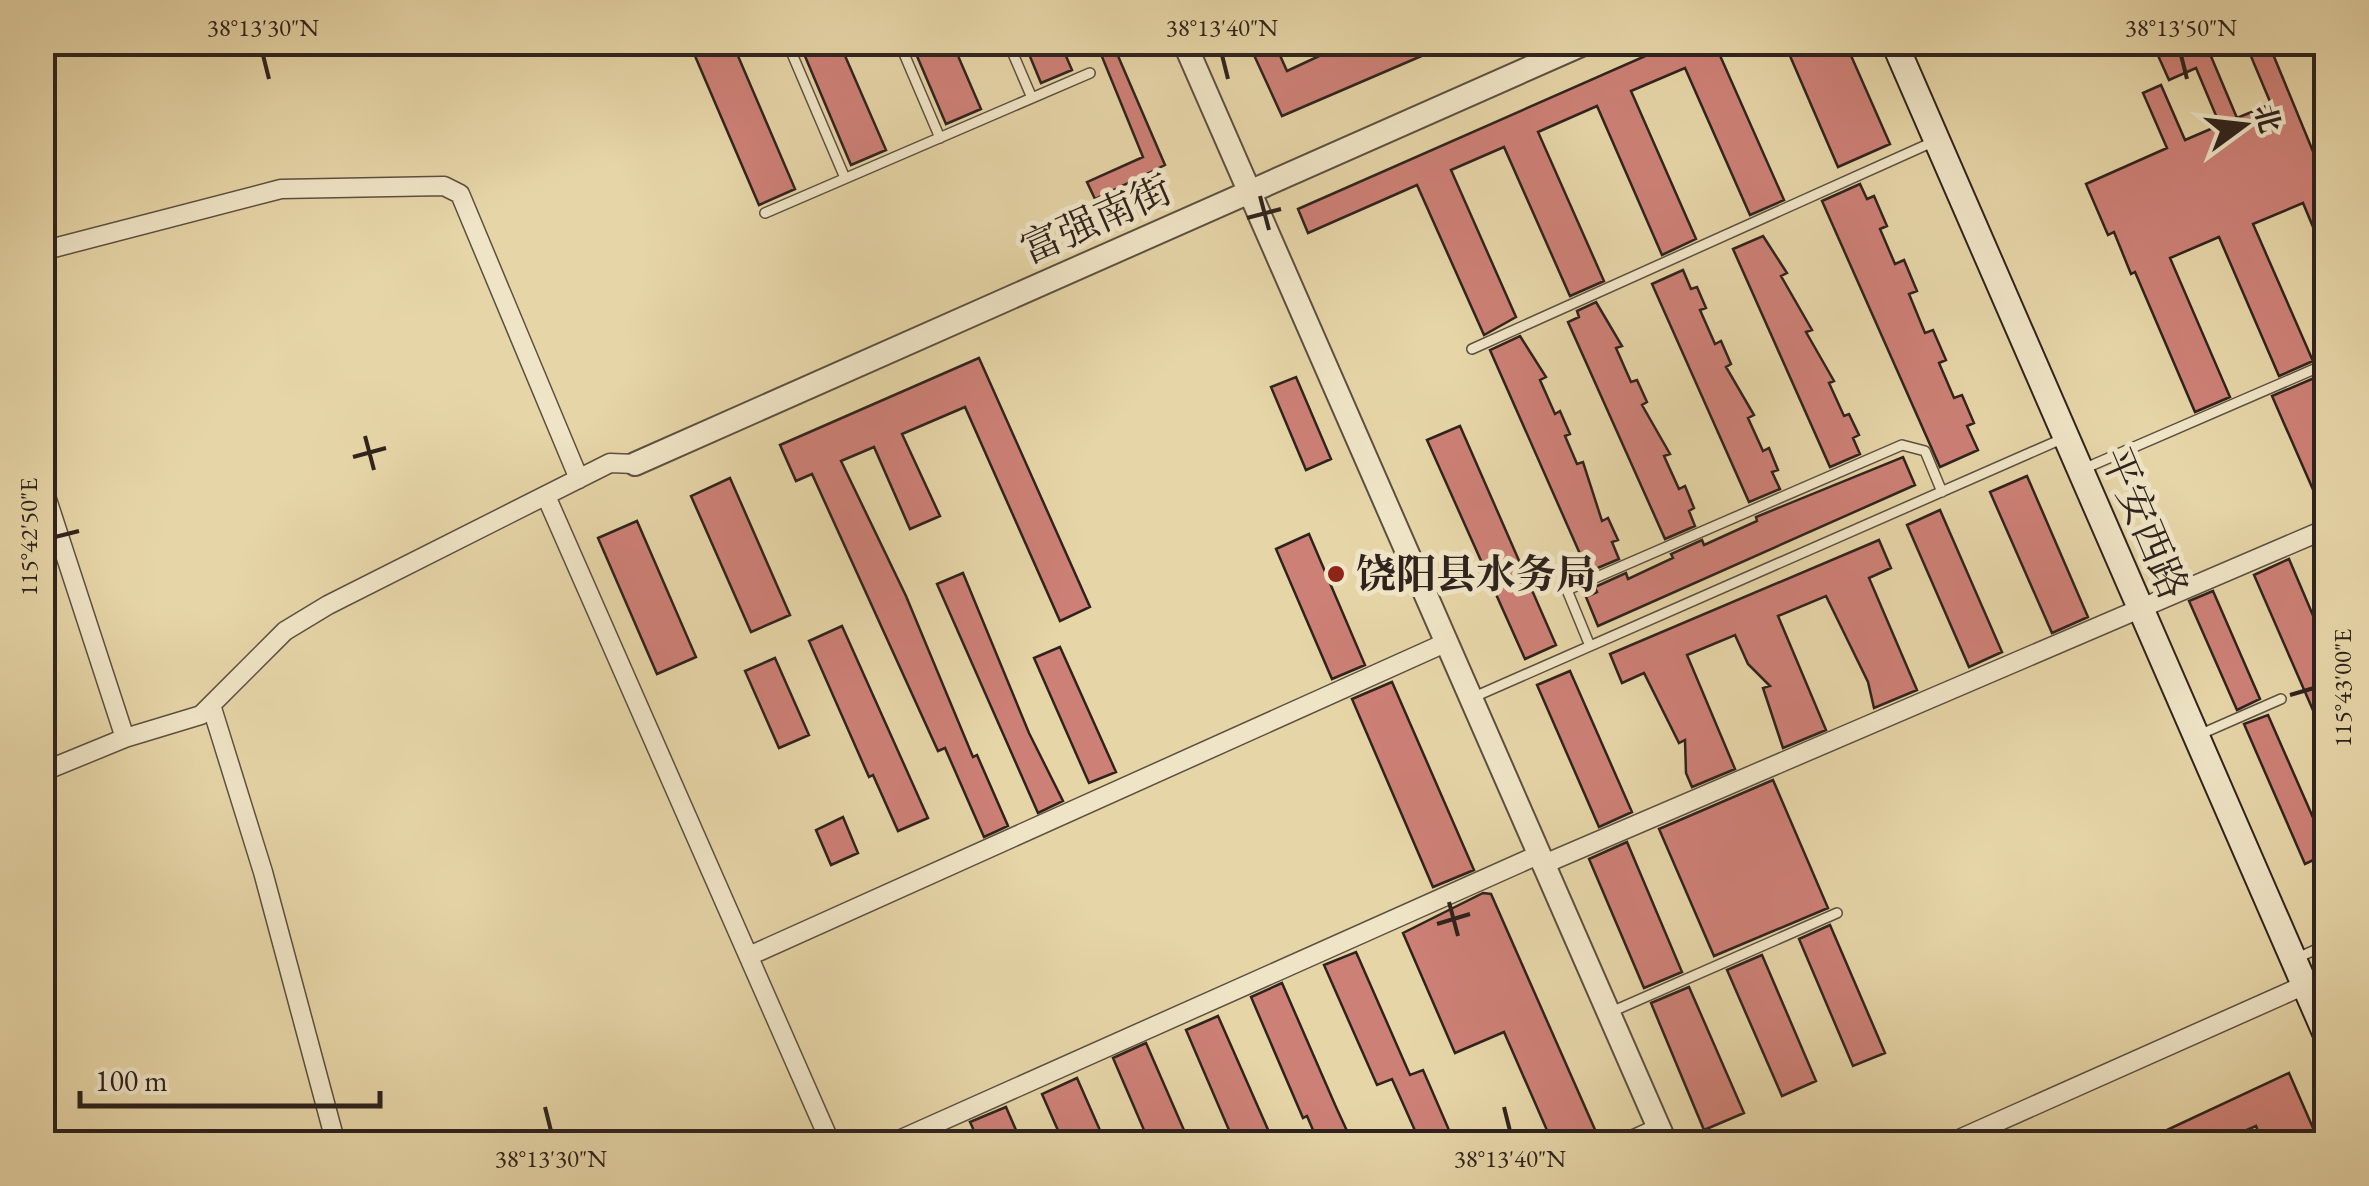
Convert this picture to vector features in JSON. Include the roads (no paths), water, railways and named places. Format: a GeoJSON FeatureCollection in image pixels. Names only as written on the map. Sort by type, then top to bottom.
{"type":"FeatureCollection","features":[{"type":"Feature","properties":{"kind":"main road","name":"平安西路"},"geometry":{"type":"LineString","coordinates":[[1894,42],[2326,1034]]}},
{"type":"Feature","properties":{"kind":"street"},"geometry":{"type":"LineString","coordinates":[[1184,42],[1661,1134]]}},
{"type":"Feature","properties":{"kind":"street","name":"富强南街"},"geometry":{"type":"LineString","coordinates":[[634,464],[1588,42]]}},
{"type":"Feature","properties":{"kind":"street"},"geometry":{"type":"LineString","coordinates":[[42,251],[281,189],[444,186],[460,194],[579,479]]}},
{"type":"Feature","properties":{"kind":"street"},"geometry":{"type":"LineString","coordinates":[[42,772],[212,708],[270,644],[314,614],[610,463],[634,464]]}},
{"type":"Feature","properties":{"kind":"street"},"geometry":{"type":"LineString","coordinates":[[42,484],[50,531],[124,738]]}},
{"type":"Feature","properties":{"kind":"street"},"geometry":{"type":"LineString","coordinates":[[546,496],[832,1144]]}},
{"type":"Feature","properties":{"kind":"street"},"geometry":{"type":"LineString","coordinates":[[890,1144],[1540,860],[2142,609],[2326,528]]}},
{"type":"Feature","properties":{"kind":"street"},"geometry":{"type":"LineString","coordinates":[[749,956],[1445,643]]}},
{"type":"Feature","properties":{"kind":"street"},"geometry":{"type":"LineString","coordinates":[[212,708],[263,872],[336,1144]]}},
{"type":"Feature","properties":{"kind":"street"},"geometry":{"type":"LineString","coordinates":[[1948,1144],[2306,986]]}},
{"type":"Feature","properties":{"kind":"street"},"geometry":{"type":"LineString","coordinates":[[42,1125],[48,1144]]}},
{"type":"Feature","properties":{"kind":"lane"},"geometry":{"type":"LineString","coordinates":[[787,42],[845,178]]}},
{"type":"Feature","properties":{"kind":"lane"},"geometry":{"type":"LineString","coordinates":[[899,42],[940,138]]}},
{"type":"Feature","properties":{"kind":"lane"},"geometry":{"type":"LineString","coordinates":[[1008,42],[1032,98]]}},
{"type":"Feature","properties":{"kind":"lane"},"geometry":{"type":"LineString","coordinates":[[765,213],[1090,73]]}},
{"type":"Feature","properties":{"kind":"lane"},"geometry":{"type":"LineString","coordinates":[[1472,349],[1937,140]]}},
{"type":"Feature","properties":{"kind":"lane"},"geometry":{"type":"LineString","coordinates":[[2081,470],[2326,364]]}},
{"type":"Feature","properties":{"kind":"lane"},"geometry":{"type":"LineString","coordinates":[[1470,699],[2067,437]]}},
{"type":"Feature","properties":{"kind":"lane"},"geometry":{"type":"LineString","coordinates":[[1590,646],[1567,590],[1902,445],[1925,451],[1942,492]]}},
{"type":"Feature","properties":{"kind":"lane"},"geometry":{"type":"LineString","coordinates":[[2197,736],[2281,699]]}},
{"type":"Feature","properties":{"kind":"lane"},"geometry":{"type":"LineString","coordinates":[[1607,1014],[1837,913]]}},
{"type":"Feature","properties":{"kind":"lane"},"geometry":{"type":"LineString","coordinates":[[2294,959],[2326,945]]}},
{"type":"Feature","properties":{"kind":"lane"},"geometry":{"type":"LineString","coordinates":[[1612,1144],[1661,1134]]}},
{"type":"Feature","properties":{"kind":"place","name":"饶阳县水务局"},"geometry":{"type":"Point","coordinates":[1336,574]}}]}
